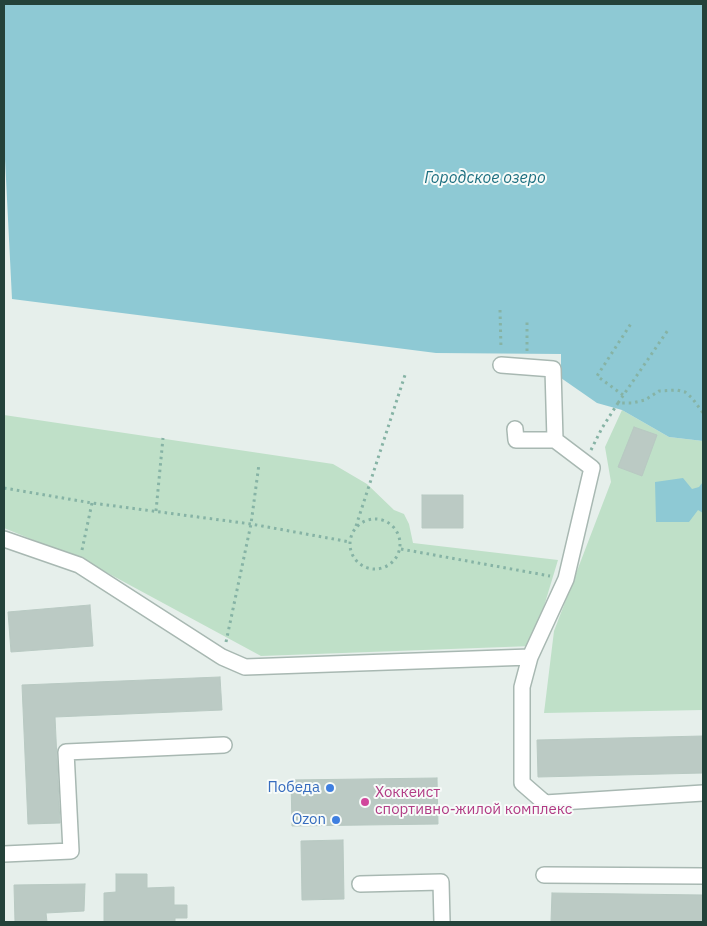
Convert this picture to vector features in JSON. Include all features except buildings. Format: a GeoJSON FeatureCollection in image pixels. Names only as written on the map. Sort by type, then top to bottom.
{"type":"FeatureCollection","features":[{"type":"Feature","properties":{"kind":"lane"},"geometry":{"type":"LineString","coordinates":[[501,365],[553,369],[554,440]]}},
{"type":"Feature","properties":{"kind":"lane"},"geometry":{"type":"LineString","coordinates":[[515,429],[516,440],[554,440],[592,468],[566,578],[530,657],[522,687],[522,783],[545,803],[703,793]]}},
{"type":"Feature","properties":{"kind":"lane"},"geometry":{"type":"LineString","coordinates":[[4,539],[79,565],[222,657],[245,666],[530,657]]}},
{"type":"Feature","properties":{"kind":"lane"},"geometry":{"type":"LineString","coordinates":[[4,854],[71,851],[66,752],[224,745]]}},
{"type":"Feature","properties":{"kind":"lane"},"geometry":{"type":"LineString","coordinates":[[544,876],[703,876]]}},
{"type":"Feature","properties":{"kind":"lane"},"geometry":{"type":"LineString","coordinates":[[360,884],[441,882],[442,922]]}},
{"type":"Feature","properties":{"kind":"path"},"geometry":{"type":"LineString","coordinates":[[500,310],[501,365]]}},
{"type":"Feature","properties":{"kind":"path"},"geometry":{"type":"LineString","coordinates":[[527,321],[527,366]]}},
{"type":"Feature","properties":{"kind":"path"},"geometry":{"type":"LineString","coordinates":[[623,395],[597,376],[632,322]]}},
{"type":"Feature","properties":{"kind":"path"},"geometry":{"type":"LineString","coordinates":[[602,428],[668,330]]}},
{"type":"Feature","properties":{"kind":"path"},"geometry":{"type":"LineString","coordinates":[[356,527],[364,521],[373,518],[382,519],[397,530],[401,540],[401,549],[396,559],[389,566],[379,570],[368,569],[359,564],[352,555],[350,542],[405,375]]}},
{"type":"Feature","properties":{"kind":"path"},"geometry":{"type":"LineString","coordinates":[[618,403],[646,400],[659,391],[677,390],[684,392],[692,398],[703,413]]}},
{"type":"Feature","properties":{"kind":"path"},"geometry":{"type":"LineString","coordinates":[[156,511],[163,438]]}},
{"type":"Feature","properties":{"kind":"path"},"geometry":{"type":"LineString","coordinates":[[222,657],[251,524],[260,464]]}},
{"type":"Feature","properties":{"kind":"path"},"geometry":{"type":"LineString","coordinates":[[4,488],[92,503],[251,524],[350,542]]}},
{"type":"Feature","properties":{"kind":"path"},"geometry":{"type":"LineString","coordinates":[[79,565],[92,503]]}},
{"type":"Feature","properties":{"kind":"path"},"geometry":{"type":"LineString","coordinates":[[401,549],[566,578]]}},
{"type":"Feature","properties":{"kind":"green space"},"geometry":{"type":"Polygon","coordinates":[[[622,410],[669,437],[703,441],[703,710],[544,713],[554,631],[611,482],[605,447],[622,410]]]}},
{"type":"Feature","properties":{"kind":"green space"},"geometry":{"type":"Polygon","coordinates":[[[4,415],[333,464],[367,484],[394,510],[404,514],[409,524],[413,543],[558,560],[532,646],[261,656],[89,563],[4,528],[4,415]]]}},
{"type":"Feature","properties":{"kind":"water","name":"Городское озеро"},"geometry":{"type":"Polygon","coordinates":[[[4,4],[703,4],[703,441],[669,437],[622,410],[597,403],[561,378],[561,354],[436,353],[12,299],[4,139],[4,4]]]}},
{"type":"Feature","properties":{"kind":"water"},"geometry":{"type":"Polygon","coordinates":[[[683,478],[692,489],[699,487],[703,482],[703,513],[698,510],[689,522],[656,522],[655,482],[683,478]]]}},
{"type":"Feature","properties":{"kind":"place","name":"Победа"},"geometry":{"type":"Point","coordinates":[330,788]}},
{"type":"Feature","properties":{"kind":"place","name":"Хоккеист спортивно-жилой комплекс"},"geometry":{"type":"Point","coordinates":[365,802]}},
{"type":"Feature","properties":{"kind":"place","name":"Ozon"},"geometry":{"type":"Point","coordinates":[336,820]}}]}
